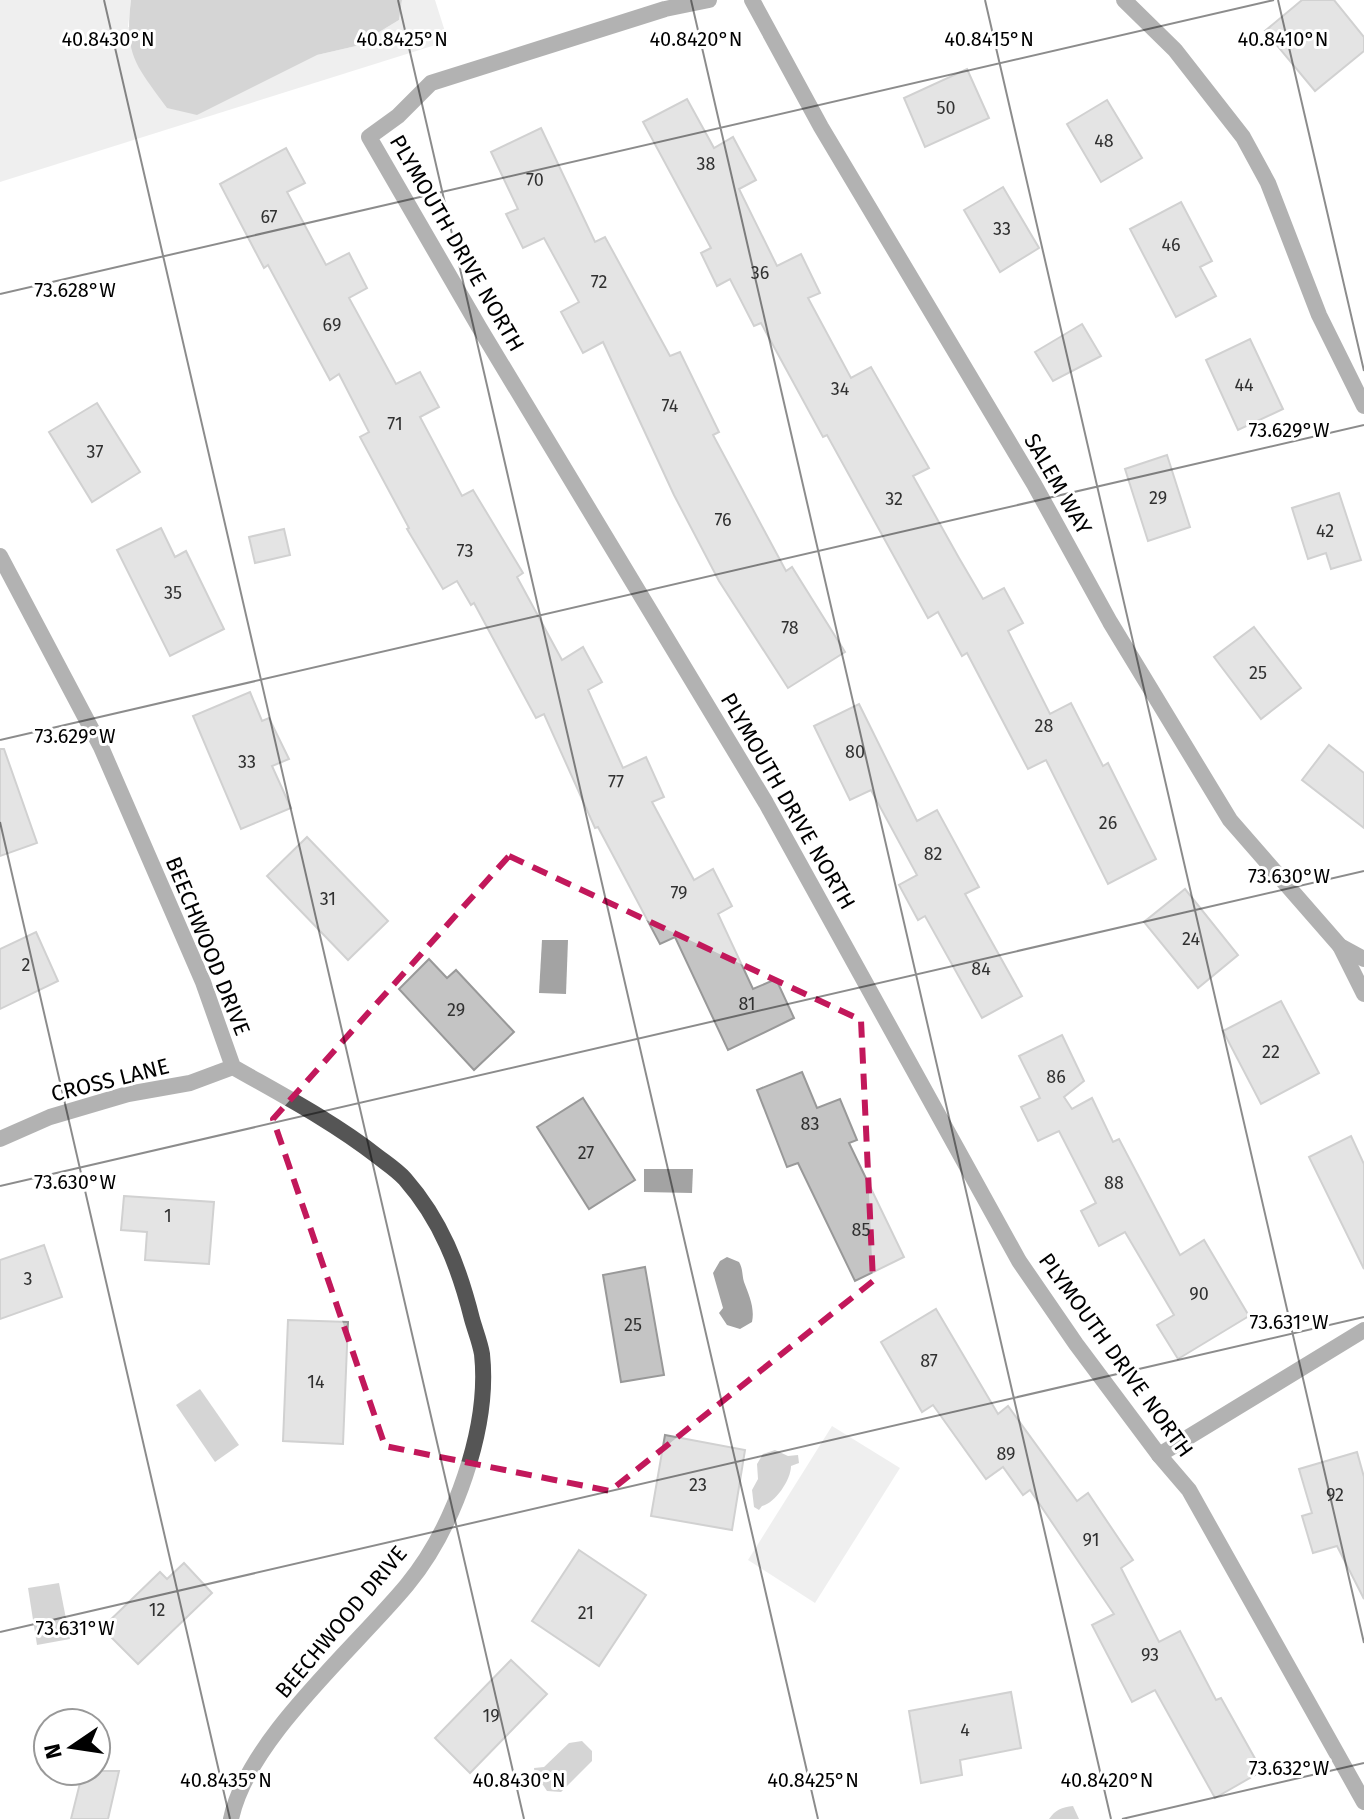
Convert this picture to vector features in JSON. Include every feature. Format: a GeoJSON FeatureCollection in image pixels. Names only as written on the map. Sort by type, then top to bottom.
{"type":"FeatureCollection","features":[{"type":"Feature","properties":{"kind":"street","name":"PLYMOUTH DRIVE NORTH"},"geometry":{"type":"LineString","coordinates":[[709,0],[665,9],[431,83],[398,116],[369,137],[479,327],[766,803],[1019,1261],[1076,1344],[1189,1490],[1364,1802]]}},
{"type":"Feature","properties":{"kind":"street","name":"SALEM WAY"},"geometry":{"type":"LineString","coordinates":[[752,0],[821,127],[1034,484],[1110,622],[1230,820],[1340,946],[1364,959]]}},
{"type":"Feature","properties":{"kind":"street"},"geometry":{"type":"LineString","coordinates":[[1124,0],[1175,50],[1243,137],[1268,183],[1319,315],[1364,406]]}},
{"type":"Feature","properties":{"kind":"street","name":"BEECHWOOD DRIVE"},"geometry":{"type":"LineString","coordinates":[[0,556],[101,747],[203,982],[233,1067],[350,1135],[403,1176],[420,1199],[459,1268],[482,1353],[482,1402],[474,1442],[448,1520],[409,1582],[278,1729],[236,1797],[231,1819]]}},
{"type":"Feature","properties":{"kind":"street"},"geometry":{"type":"LineString","coordinates":[[1340,946],[1364,994]]}},
{"type":"Feature","properties":{"kind":"street","name":"CROSS LANE"},"geometry":{"type":"LineString","coordinates":[[0,1139],[76,1109],[128,1094],[190,1083],[233,1067]]}},
{"type":"Feature","properties":{"kind":"street"},"geometry":{"type":"LineString","coordinates":[[1159,1455],[1364,1330]]}},
{"type":"Feature","properties":{"kind":"highlighted area"},"geometry":{"type":"Polygon","coordinates":[[[509,856],[861,1020],[873,1281],[610,1491],[385,1446],[273,1119],[509,856]]]}},
{"type":"Feature","properties":{"kind":"shaded area"},"geometry":{"type":"Polygon","coordinates":[[[0,0],[131,0],[128,27],[317,55],[356,46],[399,20],[402,0],[435,0],[448,41],[0,182],[0,0]]]}},
{"type":"Feature","properties":{"kind":"shaded area"},"geometry":{"type":"Polygon","coordinates":[[[131,0],[402,0],[399,20],[356,46],[317,55],[197,115],[167,108],[140,70],[129,34],[131,0]]]}},
{"type":"Feature","properties":{"kind":"shaded area"},"geometry":{"type":"Polygon","coordinates":[[[542,940],[568,940],[566,994],[539,993],[542,940]]]}},
{"type":"Feature","properties":{"kind":"shaded area"},"geometry":{"type":"Polygon","coordinates":[[[644,1169],[693,1169],[692,1193],[644,1192],[644,1169]]]}},
{"type":"Feature","properties":{"kind":"shaded area"},"geometry":{"type":"Polygon","coordinates":[[[727,1257],[739,1262],[752,1307],[752,1322],[740,1329],[727,1325],[719,1313],[723,1308],[713,1273],[720,1261],[727,1257]]]}},
{"type":"Feature","properties":{"kind":"shaded area"},"geometry":{"type":"Polygon","coordinates":[[[200,1389],[239,1445],[215,1462],[176,1405],[200,1389]]]}},
{"type":"Feature","properties":{"kind":"shaded area"},"geometry":{"type":"Polygon","coordinates":[[[832,1426],[900,1468],[815,1603],[748,1560],[832,1426]]]}},
{"type":"Feature","properties":{"kind":"shaded area"},"geometry":{"type":"Polygon","coordinates":[[[775,1450],[788,1456],[798,1455],[799,1463],[791,1466],[777,1496],[759,1510],[754,1507],[752,1490],[758,1479],[757,1464],[763,1454],[775,1450]]]}},
{"type":"Feature","properties":{"kind":"shaded area"},"geometry":{"type":"Polygon","coordinates":[[[59,1583],[70,1639],[37,1645],[28,1588],[59,1583]]]}},
{"type":"Feature","properties":{"kind":"shaded area"},"geometry":{"type":"Polygon","coordinates":[[[582,1741],[592,1751],[592,1761],[561,1792],[547,1791],[543,1785],[536,1785],[534,1768],[544,1767],[569,1743],[582,1741]]]}},
{"type":"Feature","properties":{"kind":"shaded area"},"geometry":{"type":"Polygon","coordinates":[[[1073,1806],[1079,1819],[1049,1819],[1059,1810],[1073,1806]]]}},
{"type":"Feature","properties":{"kind":"building"},"geometry":{"type":"Polygon","coordinates":[[[1302,0],[1334,0],[1364,37],[1364,51],[1315,91],[1265,31],[1302,0]]]}},
{"type":"Feature","properties":{"kind":"building"},"geometry":{"type":"Polygon","coordinates":[[[967,69],[989,118],[925,147],[904,98],[967,69]]]}},
{"type":"Feature","properties":{"kind":"building"},"geometry":{"type":"Polygon","coordinates":[[[687,99],[714,148],[733,137],[756,180],[739,189],[777,266],[801,254],[820,293],[808,298],[851,378],[871,367],[929,468],[913,476],[959,558],[983,599],[1004,588],[1023,623],[1008,631],[1050,714],[1071,703],[1103,766],[1108,763],[1156,859],[1108,884],[1046,760],[1028,769],[967,653],[962,656],[938,612],[928,618],[761,323],[754,326],[730,279],[717,286],[701,253],[711,248],[643,122],[687,99]]]}},
{"type":"Feature","properties":{"kind":"building"},"geometry":{"type":"Polygon","coordinates":[[[1107,100],[1142,158],[1101,182],[1067,124],[1107,100]]]}},
{"type":"Feature","properties":{"kind":"building"},"geometry":{"type":"Polygon","coordinates":[[[541,128],[595,242],[605,237],[670,356],[680,352],[719,432],[713,435],[786,571],[792,567],[845,652],[788,688],[719,581],[674,495],[603,342],[583,353],[561,312],[579,302],[544,238],[523,248],[506,214],[518,209],[491,152],[541,128]]]}},
{"type":"Feature","properties":{"kind":"building"},"geometry":{"type":"Polygon","coordinates":[[[286,148],[305,183],[287,192],[326,265],[349,253],[367,288],[349,298],[396,384],[420,372],[439,407],[420,417],[462,496],[473,490],[523,573],[517,577],[562,660],[583,647],[602,682],[588,690],[623,768],[646,757],[664,797],[652,802],[694,880],[713,869],[732,906],[718,914],[753,989],[776,979],[794,1018],[728,1050],[675,937],[660,944],[598,827],[595,828],[544,714],[536,718],[474,603],[471,605],[457,581],[443,589],[407,529],[360,437],[369,432],[339,374],[330,380],[268,265],[264,268],[220,184],[286,148]]]}},
{"type":"Feature","properties":{"kind":"building"},"geometry":{"type":"Polygon","coordinates":[[[1003,187],[1039,248],[1000,272],[964,210],[1003,187]]]}},
{"type":"Feature","properties":{"kind":"building"},"geometry":{"type":"Polygon","coordinates":[[[1181,202],[1212,261],[1200,267],[1216,296],[1176,317],[1130,229],[1181,202]]]}},
{"type":"Feature","properties":{"kind":"building"},"geometry":{"type":"Polygon","coordinates":[[[1082,324],[1101,356],[1053,381],[1035,352],[1082,324]]]}},
{"type":"Feature","properties":{"kind":"building"},"geometry":{"type":"Polygon","coordinates":[[[1250,339],[1283,409],[1238,430],[1206,360],[1250,339]]]}},
{"type":"Feature","properties":{"kind":"building"},"geometry":{"type":"Polygon","coordinates":[[[97,403],[140,472],[92,502],[49,432],[97,403]]]}},
{"type":"Feature","properties":{"kind":"building"},"geometry":{"type":"Polygon","coordinates":[[[1167,455],[1190,527],[1148,541],[1125,469],[1167,455]]]}},
{"type":"Feature","properties":{"kind":"building"},"geometry":{"type":"Polygon","coordinates":[[[1339,493],[1361,560],[1331,569],[1326,553],[1308,559],[1292,508],[1339,493]]]}},
{"type":"Feature","properties":{"kind":"building"},"geometry":{"type":"Polygon","coordinates":[[[161,528],[175,557],[186,551],[224,629],[170,656],[117,550],[161,528]]]}},
{"type":"Feature","properties":{"kind":"building"},"geometry":{"type":"Polygon","coordinates":[[[284,529],[290,555],[255,563],[249,537],[284,529]]]}},
{"type":"Feature","properties":{"kind":"building"},"geometry":{"type":"Polygon","coordinates":[[[1254,627],[1301,688],[1261,719],[1214,657],[1254,627]]]}},
{"type":"Feature","properties":{"kind":"building"},"geometry":{"type":"Polygon","coordinates":[[[250,692],[262,721],[269,718],[289,759],[272,766],[291,808],[241,829],[193,716],[250,692]]]}},
{"type":"Feature","properties":{"kind":"building"},"geometry":{"type":"Polygon","coordinates":[[[859,704],[917,821],[937,810],[979,887],[965,894],[1022,996],[982,1018],[925,916],[918,920],[899,885],[917,875],[871,790],[850,800],[814,726],[859,704]]]}},
{"type":"Feature","properties":{"kind":"building"},"geometry":{"type":"Polygon","coordinates":[[[1329,745],[1364,773],[1364,828],[1302,780],[1329,745]]]}},
{"type":"Feature","properties":{"kind":"building"},"geometry":{"type":"Polygon","coordinates":[[[0,749],[4,749],[37,843],[0,856],[0,749]]]}},
{"type":"Feature","properties":{"kind":"building"},"geometry":{"type":"Polygon","coordinates":[[[307,837],[388,921],[348,960],[267,876],[307,837]]]}},
{"type":"Feature","properties":{"kind":"building"},"geometry":{"type":"Polygon","coordinates":[[[1185,889],[1238,955],[1198,988],[1144,922],[1185,889]]]}},
{"type":"Feature","properties":{"kind":"building"},"geometry":{"type":"Polygon","coordinates":[[[36,932],[58,981],[0,1009],[0,949],[36,932]]]}},
{"type":"Feature","properties":{"kind":"building"},"geometry":{"type":"Polygon","coordinates":[[[429,959],[447,978],[456,970],[514,1032],[474,1070],[399,989],[429,959]]]}},
{"type":"Feature","properties":{"kind":"building"},"geometry":{"type":"Polygon","coordinates":[[[1281,1001],[1319,1073],[1261,1104],[1223,1031],[1281,1001]]]}},
{"type":"Feature","properties":{"kind":"building"},"geometry":{"type":"Polygon","coordinates":[[[1062,1035],[1084,1081],[1064,1097],[1072,1109],[1092,1098],[1113,1142],[1119,1139],[1180,1255],[1204,1240],[1249,1316],[1178,1359],[1157,1325],[1174,1315],[1125,1232],[1099,1246],[1081,1211],[1096,1203],[1059,1131],[1038,1141],[1021,1107],[1040,1098],[1019,1056],[1062,1035]]]}},
{"type":"Feature","properties":{"kind":"building"},"geometry":{"type":"Polygon","coordinates":[[[802,1072],[817,1108],[840,1099],[857,1140],[849,1143],[904,1257],[855,1281],[798,1163],[787,1167],[757,1090],[802,1072]]]}},
{"type":"Feature","properties":{"kind":"building"},"geometry":{"type":"Polygon","coordinates":[[[583,1098],[635,1180],[589,1209],[537,1127],[583,1098]]]}},
{"type":"Feature","properties":{"kind":"building"},"geometry":{"type":"Polygon","coordinates":[[[1351,1136],[1364,1164],[1364,1269],[1309,1157],[1351,1136]]]}},
{"type":"Feature","properties":{"kind":"building"},"geometry":{"type":"Polygon","coordinates":[[[124,1196],[214,1202],[209,1264],[145,1260],[147,1232],[121,1230],[124,1196]]]}},
{"type":"Feature","properties":{"kind":"building"},"geometry":{"type":"Polygon","coordinates":[[[44,1245],[62,1297],[0,1319],[0,1260],[44,1245]]]}},
{"type":"Feature","properties":{"kind":"building"},"geometry":{"type":"Polygon","coordinates":[[[645,1267],[664,1375],[621,1382],[603,1275],[645,1267]]]}},
{"type":"Feature","properties":{"kind":"building"},"geometry":{"type":"Polygon","coordinates":[[[936,1309],[998,1414],[1008,1406],[1077,1501],[1088,1493],[1133,1560],[1121,1568],[1159,1642],[1180,1631],[1216,1700],[1221,1698],[1262,1771],[1215,1798],[1155,1690],[1132,1702],[1092,1625],[1114,1614],[1030,1490],[1023,1495],[1003,1467],[986,1479],[933,1405],[922,1412],[881,1342],[936,1309]]]}},
{"type":"Feature","properties":{"kind":"building"},"geometry":{"type":"Polygon","coordinates":[[[288,1320],[348,1322],[343,1444],[283,1441],[288,1320]]]}},
{"type":"Feature","properties":{"kind":"building"},"geometry":{"type":"Polygon","coordinates":[[[665,1435],[745,1450],[732,1530],[651,1516],[665,1435]]]}},
{"type":"Feature","properties":{"kind":"building"},"geometry":{"type":"Polygon","coordinates":[[[1357,1452],[1364,1477],[1364,1599],[1337,1546],[1313,1553],[1302,1516],[1312,1513],[1299,1469],[1357,1452]]]}},
{"type":"Feature","properties":{"kind":"building"},"geometry":{"type":"Polygon","coordinates":[[[579,1550],[646,1595],[599,1666],[532,1621],[579,1550]]]}},
{"type":"Feature","properties":{"kind":"building"},"geometry":{"type":"Polygon","coordinates":[[[184,1563],[212,1593],[138,1664],[102,1628],[160,1572],[167,1579],[184,1563]]]}},
{"type":"Feature","properties":{"kind":"building"},"geometry":{"type":"Polygon","coordinates":[[[511,1660],[547,1694],[470,1773],[435,1738],[511,1660]]]}},
{"type":"Feature","properties":{"kind":"building"},"geometry":{"type":"Polygon","coordinates":[[[1011,1692],[1021,1748],[960,1760],[962,1775],[921,1783],[909,1711],[1011,1692]]]}},
{"type":"Feature","properties":{"kind":"building"},"geometry":{"type":"Polygon","coordinates":[[[112,1771],[119,1771],[108,1819],[71,1819],[79,1787],[112,1787],[112,1771]]]}}]}
